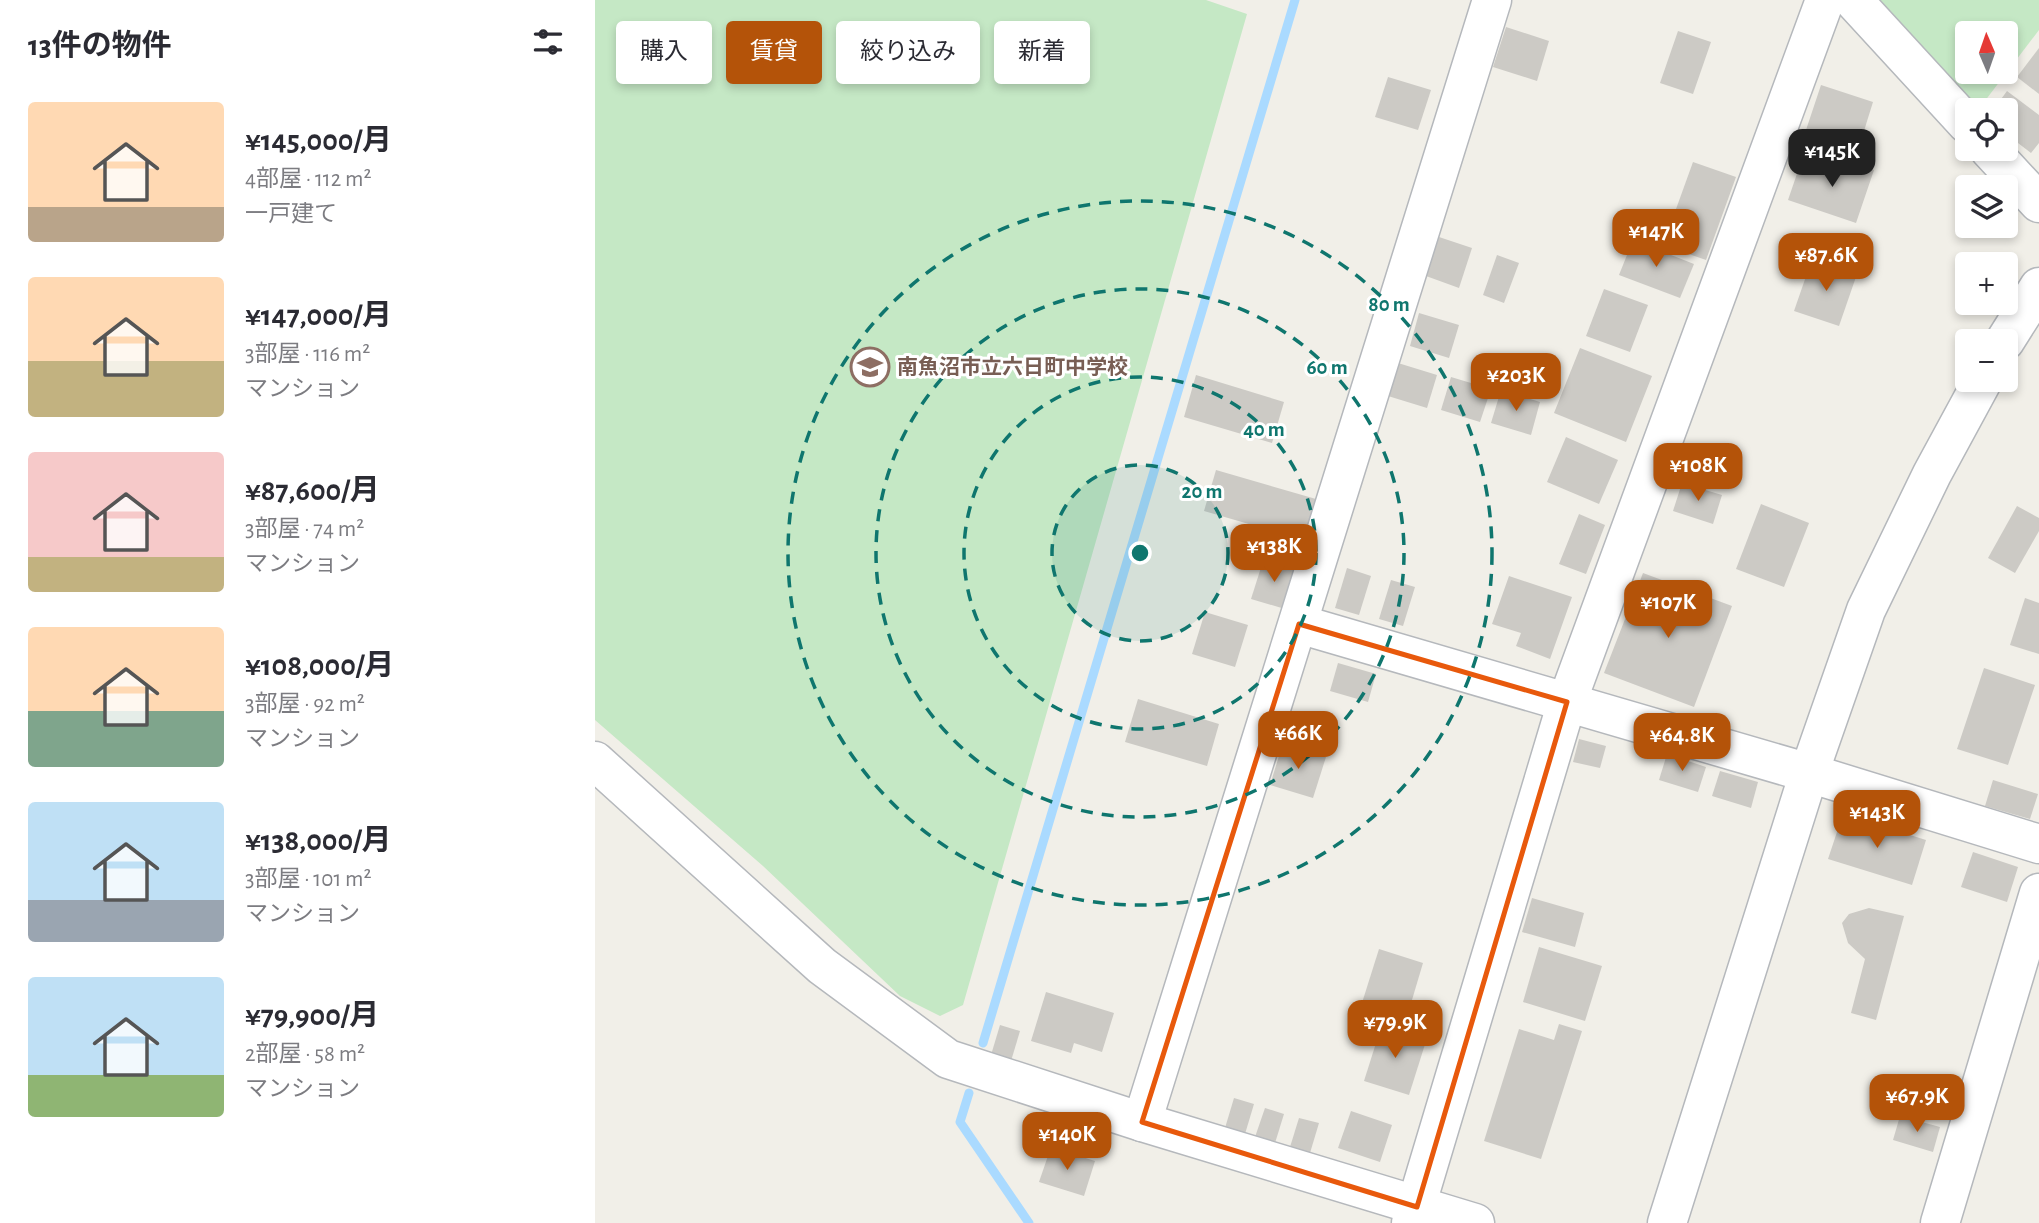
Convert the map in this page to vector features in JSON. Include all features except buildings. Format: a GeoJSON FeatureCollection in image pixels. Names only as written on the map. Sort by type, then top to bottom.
{"type":"FeatureCollection","features":[{"type":"Feature","properties":{"kind":"street"},"geometry":{"type":"LineString","coordinates":[[1142,1122],[1492,0]]}},
{"type":"Feature","properties":{"kind":"street"},"geometry":{"type":"LineString","coordinates":[[1414,1215],[1567,702],[1825,0]]}},
{"type":"Feature","properties":{"kind":"street"},"geometry":{"type":"LineString","coordinates":[[1853,0],[1955,111]]}},
{"type":"Feature","properties":{"kind":"street"},"geometry":{"type":"LineString","coordinates":[[2000,161],[2039,203]]}},
{"type":"Feature","properties":{"kind":"street"},"geometry":{"type":"LineString","coordinates":[[2012,329],[2039,287]]}},
{"type":"Feature","properties":{"kind":"street"},"geometry":{"type":"LineString","coordinates":[[1667,1223],[1809,773],[1866,610],[1932,474],[1976,392]]}},
{"type":"Feature","properties":{"kind":"street"},"geometry":{"type":"LineString","coordinates":[[1299,624],[1809,773],[2039,844]]}},
{"type":"Feature","properties":{"kind":"street"},"geometry":{"type":"LineString","coordinates":[[595,761],[822,966],[948,1059],[1414,1215],[1475,1223]]}},
{"type":"Feature","properties":{"kind":"street"},"geometry":{"type":"LineString","coordinates":[[1940,1223],[2039,893]]}},
{"type":"Feature","properties":{"kind":"highlighted area"},"geometry":{"type":"Polygon","coordinates":[[[1299,624],[1567,702],[1417,1207],[1142,1122],[1299,624]]]}},
{"type":"Feature","properties":{"kind":"green space","name":"南魚沼市立六日町中学校"},"geometry":{"type":"Polygon","coordinates":[[[595,0],[1206,0],[1247,14],[963,1005],[940,1016],[900,996],[763,866],[595,720],[595,0]]]}},
{"type":"Feature","properties":{"kind":"green space"},"geometry":{"type":"Polygon","coordinates":[[[1853,0],[2039,0],[2039,30],[2018,58],[2018,21],[1955,21],[1955,84],[1998,84],[1987,98],[1964,98],[1853,0]]]}},
{"type":"Feature","properties":{"kind":"waterway"},"geometry":{"type":"LineString","coordinates":[[983,1043],[1295,0]]}},
{"type":"Feature","properties":{"kind":"waterway"},"geometry":{"type":"LineString","coordinates":[[969,1093],[960,1122],[1029,1223]]}},
{"type":"Feature","properties":{"kind":"place","name":"南魚沼市立六日町中学校"},"geometry":{"type":"Point","coordinates":[870,367]}}]}
